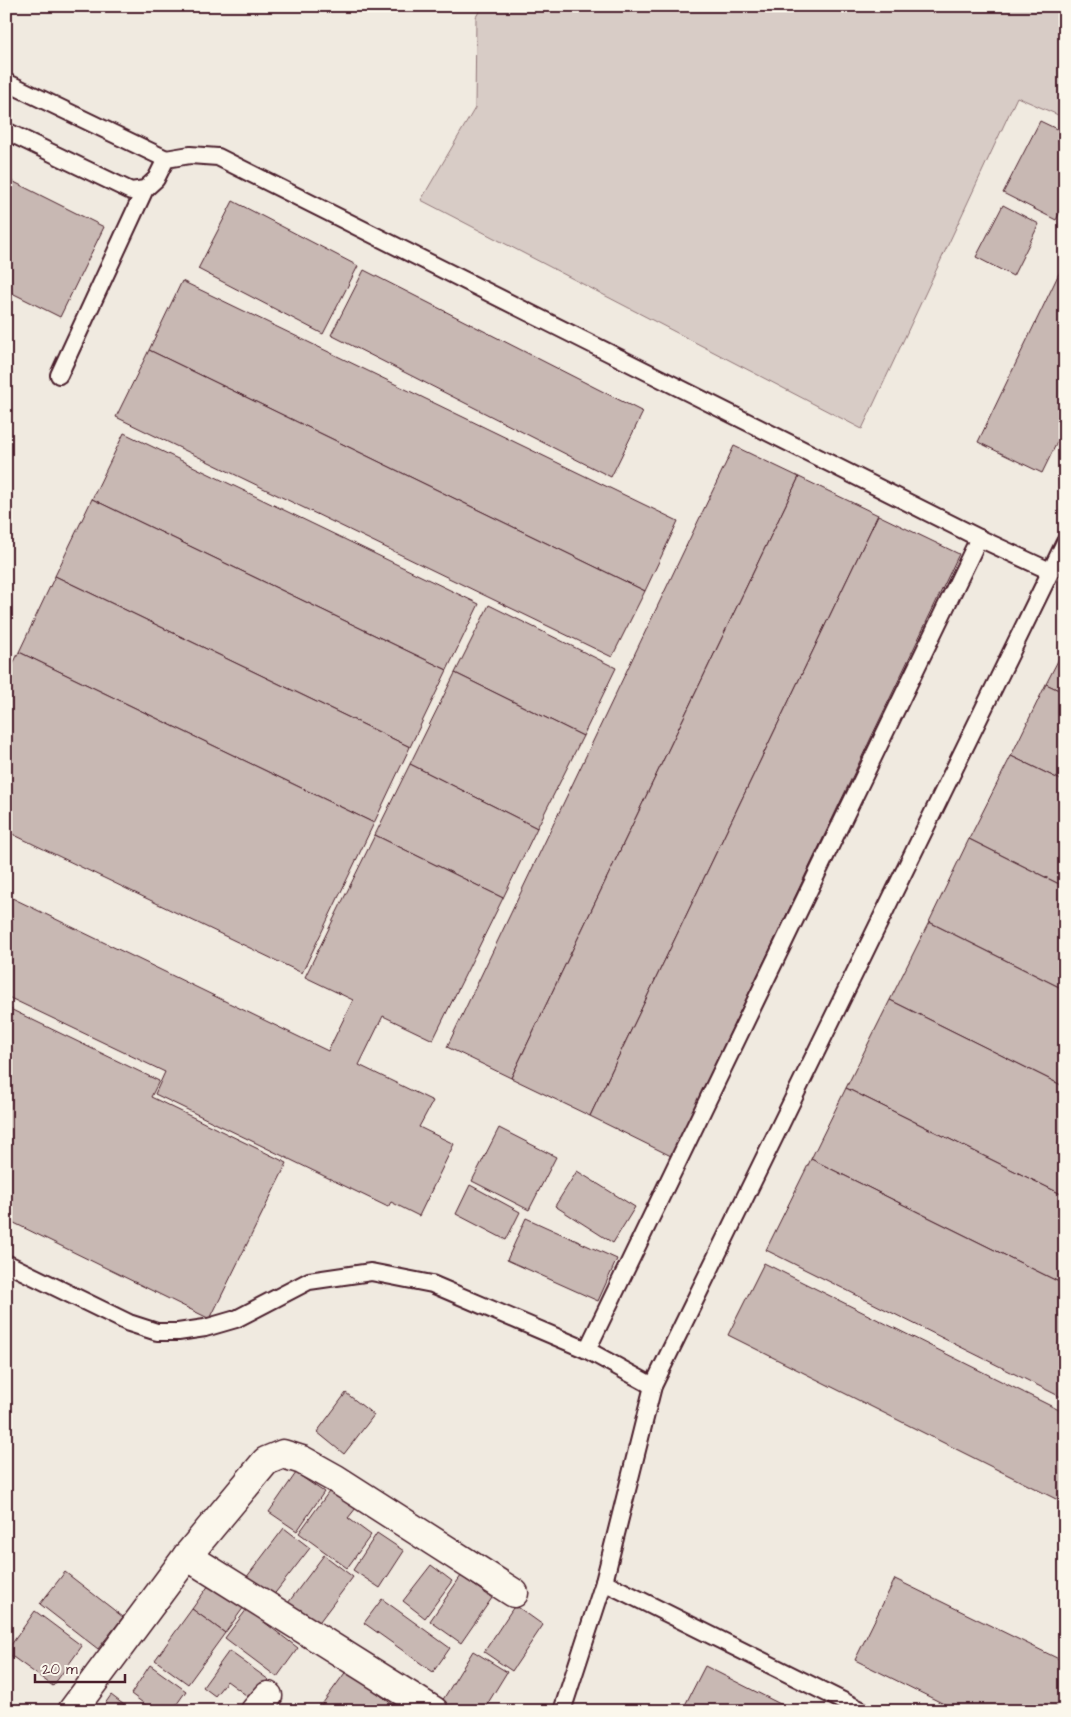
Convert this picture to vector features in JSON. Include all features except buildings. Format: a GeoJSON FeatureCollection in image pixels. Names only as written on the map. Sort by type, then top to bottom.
{"type":"FeatureCollection","features":[{"type":"Feature","properties":{"kind":"street"},"geometry":{"type":"LineString","coordinates":[[72,1711],[187,1556],[266,1461],[283,1454],[302,1460],[336,1479],[514,1593]]}},
{"type":"Feature","properties":{"kind":"street"},"geometry":{"type":"LineString","coordinates":[[187,1556],[434,1711]]}},
{"type":"Feature","properties":{"kind":"lane"},"geometry":{"type":"LineString","coordinates":[[6,82],[166,159],[190,155],[218,157],[979,538],[1050,571]]}},
{"type":"Feature","properties":{"kind":"lane"},"geometry":{"type":"LineString","coordinates":[[6,131],[131,191],[145,190]]}},
{"type":"Feature","properties":{"kind":"lane"},"geometry":{"type":"LineString","coordinates":[[60,376],[145,190],[156,178],[166,159]]}},
{"type":"Feature","properties":{"kind":"lane"},"geometry":{"type":"LineString","coordinates":[[587,1350],[979,538]]}},
{"type":"Feature","properties":{"kind":"lane"},"geometry":{"type":"LineString","coordinates":[[562,1711],[604,1582],[653,1386],[1065,542]]}},
{"type":"Feature","properties":{"kind":"lane"},"geometry":{"type":"LineString","coordinates":[[6,1263],[129,1323],[157,1332],[178,1332],[205,1328],[236,1319],[310,1280],[371,1272],[432,1284],[587,1350],[653,1386]]}},
{"type":"Feature","properties":{"kind":"lane"},"geometry":{"type":"LineString","coordinates":[[604,1582],[863,1711]]}},
{"type":"Feature","properties":{"kind":"shaded area"},"geometry":{"type":"Polygon","coordinates":[[[482,6],[1065,6],[1065,118],[1017,97],[862,429],[421,200],[475,108],[476,17],[482,6]]]}}]}
